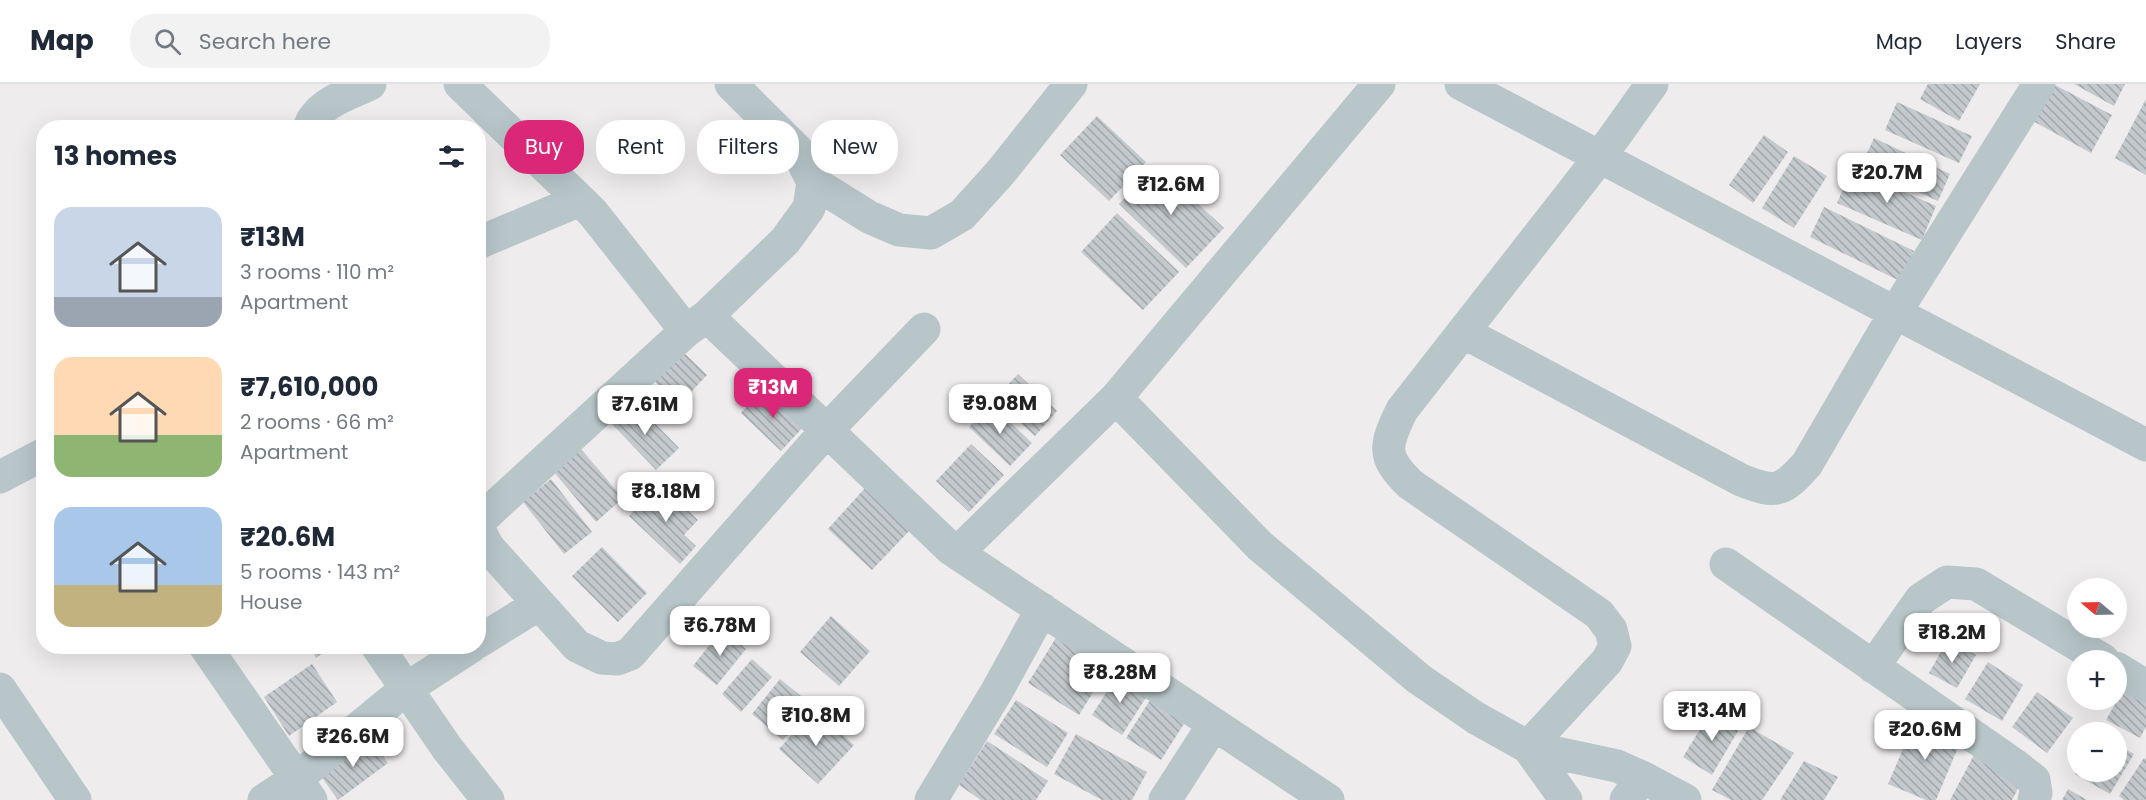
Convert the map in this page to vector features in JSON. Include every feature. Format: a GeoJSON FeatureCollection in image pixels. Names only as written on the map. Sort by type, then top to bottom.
{"type":"FeatureCollection","features":[{"type":"Feature","properties":{"kind":"street"},"geometry":{"type":"LineString","coordinates":[[312,120],[324,106],[370,84]]}},
{"type":"Feature","properties":{"kind":"street"},"geometry":{"type":"LineString","coordinates":[[460,84],[593,213],[697,324],[826,431],[951,549],[1328,800]]}},
{"type":"Feature","properties":{"kind":"street"},"geometry":{"type":"LineString","coordinates":[[731,84],[797,150],[813,182],[869,217],[899,230],[931,233],[962,215],[1071,84]]}},
{"type":"Feature","properties":{"kind":"street"},"geometry":{"type":"LineString","coordinates":[[958,552],[1116,398],[1379,84]]}},
{"type":"Feature","properties":{"kind":"street"},"geometry":{"type":"LineString","coordinates":[[1461,84],[2146,445]]}},
{"type":"Feature","properties":{"kind":"street"},"geometry":{"type":"LineString","coordinates":[[1528,747],[1607,661],[1615,646],[1611,630],[1599,615],[1410,484],[1394,468],[1387,450],[1392,430],[1402,410],[1600,157],[1652,84]]}},
{"type":"Feature","properties":{"kind":"street"},"geometry":{"type":"LineString","coordinates":[[1463,332],[1742,480],[1758,487],[1777,489],[1792,480],[1807,464],[1895,313],[2039,84]]}},
{"type":"Feature","properties":{"kind":"street"},"geometry":{"type":"LineString","coordinates":[[486,515],[786,241],[809,208],[813,182]]}},
{"type":"Feature","properties":{"kind":"street"},"geometry":{"type":"LineString","coordinates":[[486,240],[580,200]]}},
{"type":"Feature","properties":{"kind":"street"},"geometry":{"type":"LineString","coordinates":[[486,543],[577,646],[602,658],[617,660],[630,654],[826,431],[924,330]]}},
{"type":"Feature","properties":{"kind":"street"},"geometry":{"type":"LineString","coordinates":[[1116,398],[1260,546],[1419,679],[1476,718],[1528,747],[1617,766],[1634,788],[1685,800]]}},
{"type":"Feature","properties":{"kind":"street"},"geometry":{"type":"LineString","coordinates":[[0,477],[36,458]]}},
{"type":"Feature","properties":{"kind":"street"},"geometry":{"type":"LineString","coordinates":[[1726,564],[2034,780],[2036,793],[2034,800]]}},
{"type":"Feature","properties":{"kind":"street"},"geometry":{"type":"LineString","coordinates":[[1873,667],[1921,599],[1947,582],[1976,584],[2086,650]]}},
{"type":"Feature","properties":{"kind":"street"},"geometry":{"type":"LineString","coordinates":[[486,637],[539,604]]}},
{"type":"Feature","properties":{"kind":"street"},"geometry":{"type":"LineString","coordinates":[[931,800],[997,691],[1042,609]]}},
{"type":"Feature","properties":{"kind":"street"},"geometry":{"type":"LineString","coordinates":[[211,654],[303,789]]}},
{"type":"Feature","properties":{"kind":"street"},"geometry":{"type":"LineString","coordinates":[[383,654],[447,748],[488,800]]}},
{"type":"Feature","properties":{"kind":"street"},"geometry":{"type":"LineString","coordinates":[[264,800],[303,789],[406,688],[459,654]]}},
{"type":"Feature","properties":{"kind":"street"},"geometry":{"type":"LineString","coordinates":[[2127,675],[2146,686]]}},
{"type":"Feature","properties":{"kind":"street"},"geometry":{"type":"LineString","coordinates":[[0,689],[75,800]]}},
{"type":"Feature","properties":{"kind":"street"},"geometry":{"type":"LineString","coordinates":[[1165,800],[1214,724]]}},
{"type":"Feature","properties":{"kind":"street"},"geometry":{"type":"LineString","coordinates":[[1528,747],[1566,800]]}},
{"type":"Feature","properties":{"kind":"building"},"geometry":{"type":"Polygon","coordinates":[[[1928,84],[1980,84],[1959,121],[1920,99],[1928,84]]]}},
{"type":"Feature","properties":{"kind":"building"},"geometry":{"type":"Polygon","coordinates":[[[2053,84],[2112,115],[2091,153],[2031,120],[2053,84]]]}},
{"type":"Feature","properties":{"kind":"building"},"geometry":{"type":"Polygon","coordinates":[[[2074,84],[2125,84],[2114,106],[2074,84]]]}},
{"type":"Feature","properties":{"kind":"building"},"geometry":{"type":"Polygon","coordinates":[[[2146,99],[2146,175],[2115,158],[2146,99]]]}},
{"type":"Feature","properties":{"kind":"building"},"geometry":{"type":"Polygon","coordinates":[[[1897,102],[1972,136],[1959,163],[1885,130],[1897,102]]]}},
{"type":"Feature","properties":{"kind":"building"},"geometry":{"type":"Polygon","coordinates":[[[1097,116],[1146,162],[1109,201],[1060,155],[1097,116]]]}},
{"type":"Feature","properties":{"kind":"building"},"geometry":{"type":"Polygon","coordinates":[[[1764,135],[1788,152],[1753,203],[1729,185],[1764,135]]]}},
{"type":"Feature","properties":{"kind":"building"},"geometry":{"type":"Polygon","coordinates":[[[1874,138],[1950,174],[1938,201],[1861,166],[1874,138]]]}},
{"type":"Feature","properties":{"kind":"building"},"geometry":{"type":"Polygon","coordinates":[[[1794,156],[1827,176],[1794,228],[1762,208],[1794,156]]]}},
{"type":"Feature","properties":{"kind":"building"},"geometry":{"type":"Polygon","coordinates":[[[1156,165],[1224,228],[1186,268],[1119,204],[1156,165]]]}},
{"type":"Feature","properties":{"kind":"building"},"geometry":{"type":"Polygon","coordinates":[[[1852,169],[1936,206],[1922,240],[1837,203],[1852,169]]]}},
{"type":"Feature","properties":{"kind":"building"},"geometry":{"type":"Polygon","coordinates":[[[1824,207],[1914,251],[1900,281],[1810,237],[1824,207]]]}},
{"type":"Feature","properties":{"kind":"building"},"geometry":{"type":"Polygon","coordinates":[[[1117,213],[1179,272],[1143,310],[1081,252],[1117,213]]]}},
{"type":"Feature","properties":{"kind":"building"},"geometry":{"type":"Polygon","coordinates":[[[677,346],[707,375],[679,405],[649,376],[677,346]]]}},
{"type":"Feature","properties":{"kind":"building"},"geometry":{"type":"Polygon","coordinates":[[[1018,374],[1057,411],[1035,436],[995,399],[1018,374]]]}},
{"type":"Feature","properties":{"kind":"building"},"geometry":{"type":"Polygon","coordinates":[[[765,386],[806,424],[781,451],[741,413],[765,386]]]}},
{"type":"Feature","properties":{"kind":"building"},"geometry":{"type":"Polygon","coordinates":[[[634,402],[679,448],[656,470],[612,424],[634,402]]]}},
{"type":"Feature","properties":{"kind":"building"},"geometry":{"type":"Polygon","coordinates":[[[991,404],[1032,443],[1010,466],[969,427],[991,404]]]}},
{"type":"Feature","properties":{"kind":"building"},"geometry":{"type":"Polygon","coordinates":[[[971,444],[1004,475],[969,512],[936,481],[971,444]]]}},
{"type":"Feature","properties":{"kind":"building"},"geometry":{"type":"Polygon","coordinates":[[[580,448],[623,498],[596,522],[553,471],[580,448]]]}},
{"type":"Feature","properties":{"kind":"building"},"geometry":{"type":"Polygon","coordinates":[[[551,479],[592,532],[564,554],[523,502],[551,479]]]}},
{"type":"Feature","properties":{"kind":"building"},"geometry":{"type":"Polygon","coordinates":[[[659,484],[698,520],[684,535],[696,546],[680,564],[629,516],[659,484]]]}},
{"type":"Feature","properties":{"kind":"building"},"geometry":{"type":"Polygon","coordinates":[[[865,488],[910,530],[872,570],[828,529],[865,488]]]}},
{"type":"Feature","properties":{"kind":"building"},"geometry":{"type":"Polygon","coordinates":[[[602,547],[647,593],[618,622],[572,576],[602,547]]]}},
{"type":"Feature","properties":{"kind":"building"},"geometry":{"type":"Polygon","coordinates":[[[831,616],[870,651],[839,686],[800,652],[831,616]]]}},
{"type":"Feature","properties":{"kind":"building"},"geometry":{"type":"Polygon","coordinates":[[[722,629],[746,649],[717,685],[693,666],[722,629]]]}},
{"type":"Feature","properties":{"kind":"building"},"geometry":{"type":"Polygon","coordinates":[[[1059,633],[1110,665],[1079,715],[1028,683],[1059,633]]]}},
{"type":"Feature","properties":{"kind":"building"},"geometry":{"type":"Polygon","coordinates":[[[1948,639],[1976,655],[1957,688],[1929,673],[1948,639]]]}},
{"type":"Feature","properties":{"kind":"building"},"geometry":{"type":"Polygon","coordinates":[[[752,659],[772,677],[741,712],[722,694],[752,659]]]}},
{"type":"Feature","properties":{"kind":"building"},"geometry":{"type":"Polygon","coordinates":[[[1988,662],[2023,685],[2002,721],[1965,699],[1988,662]]]}},
{"type":"Feature","properties":{"kind":"building"},"geometry":{"type":"Polygon","coordinates":[[[312,664],[337,702],[289,736],[264,697],[312,664]]]}},
{"type":"Feature","properties":{"kind":"building"},"geometry":{"type":"Polygon","coordinates":[[[1119,673],[1149,693],[1122,735],[1092,715],[1119,673]]]}},
{"type":"Feature","properties":{"kind":"building"},"geometry":{"type":"Polygon","coordinates":[[[780,679],[812,705],[783,740],[752,714],[780,679]]]}},
{"type":"Feature","properties":{"kind":"building"},"geometry":{"type":"Polygon","coordinates":[[[2129,679],[2146,689],[2146,727],[2140,738],[2127,731],[2127,722],[2106,720],[2112,710],[2127,710],[2129,679]]]}},
{"type":"Feature","properties":{"kind":"building"},"geometry":{"type":"Polygon","coordinates":[[[2037,692],[2073,718],[2067,722],[2067,726],[2047,753],[2012,727],[2037,692]]]}},
{"type":"Feature","properties":{"kind":"building"},"geometry":{"type":"Polygon","coordinates":[[[1152,697],[1187,719],[1161,760],[1126,738],[1152,697]]]}},
{"type":"Feature","properties":{"kind":"building"},"geometry":{"type":"Polygon","coordinates":[[[1016,700],[1068,733],[1047,767],[994,734],[1016,700]]]}},
{"type":"Feature","properties":{"kind":"building"},"geometry":{"type":"Polygon","coordinates":[[[815,709],[854,745],[818,784],[779,749],[815,709]]]}},
{"type":"Feature","properties":{"kind":"building"},"geometry":{"type":"Polygon","coordinates":[[[1712,710],[1741,726],[1712,775],[1683,757],[1712,710]]]}},
{"type":"Feature","properties":{"kind":"building"},"geometry":{"type":"Polygon","coordinates":[[[1916,719],[1962,738],[1936,800],[1926,800],[1888,784],[1916,719]]]}},
{"type":"Feature","properties":{"kind":"building"},"geometry":{"type":"Polygon","coordinates":[[[1749,727],[1794,753],[1762,800],[1731,800],[1712,790],[1749,727]]]}},
{"type":"Feature","properties":{"kind":"building"},"geometry":{"type":"Polygon","coordinates":[[[1076,734],[1147,772],[1132,800],[1102,800],[1054,774],[1076,734]]]}},
{"type":"Feature","properties":{"kind":"building"},"geometry":{"type":"Polygon","coordinates":[[[369,735],[388,763],[338,800],[318,772],[369,735]]]}},
{"type":"Feature","properties":{"kind":"building"},"geometry":{"type":"Polygon","coordinates":[[[987,741],[1048,781],[1036,800],[981,800],[959,785],[987,741]]]}},
{"type":"Feature","properties":{"kind":"building"},"geometry":{"type":"Polygon","coordinates":[[[2127,750],[2134,754],[2127,766],[2127,750]]]}},
{"type":"Feature","properties":{"kind":"building"},"geometry":{"type":"Polygon","coordinates":[[[1974,755],[2022,781],[2012,800],[1950,800],[1974,755]]]}},
{"type":"Feature","properties":{"kind":"building"},"geometry":{"type":"Polygon","coordinates":[[[2144,758],[2146,759],[2146,800],[2124,800],[2119,796],[2144,758]]]}},
{"type":"Feature","properties":{"kind":"building"},"geometry":{"type":"Polygon","coordinates":[[[1804,761],[1838,777],[1824,800],[1780,800],[1804,761]]]}},
{"type":"Feature","properties":{"kind":"building"},"geometry":{"type":"Polygon","coordinates":[[[2089,782],[2117,782],[2110,794],[2089,782]]]}},
{"type":"Feature","properties":{"kind":"building"},"geometry":{"type":"Polygon","coordinates":[[[2068,789],[2087,800],[2062,800],[2068,789]]]}}]}
